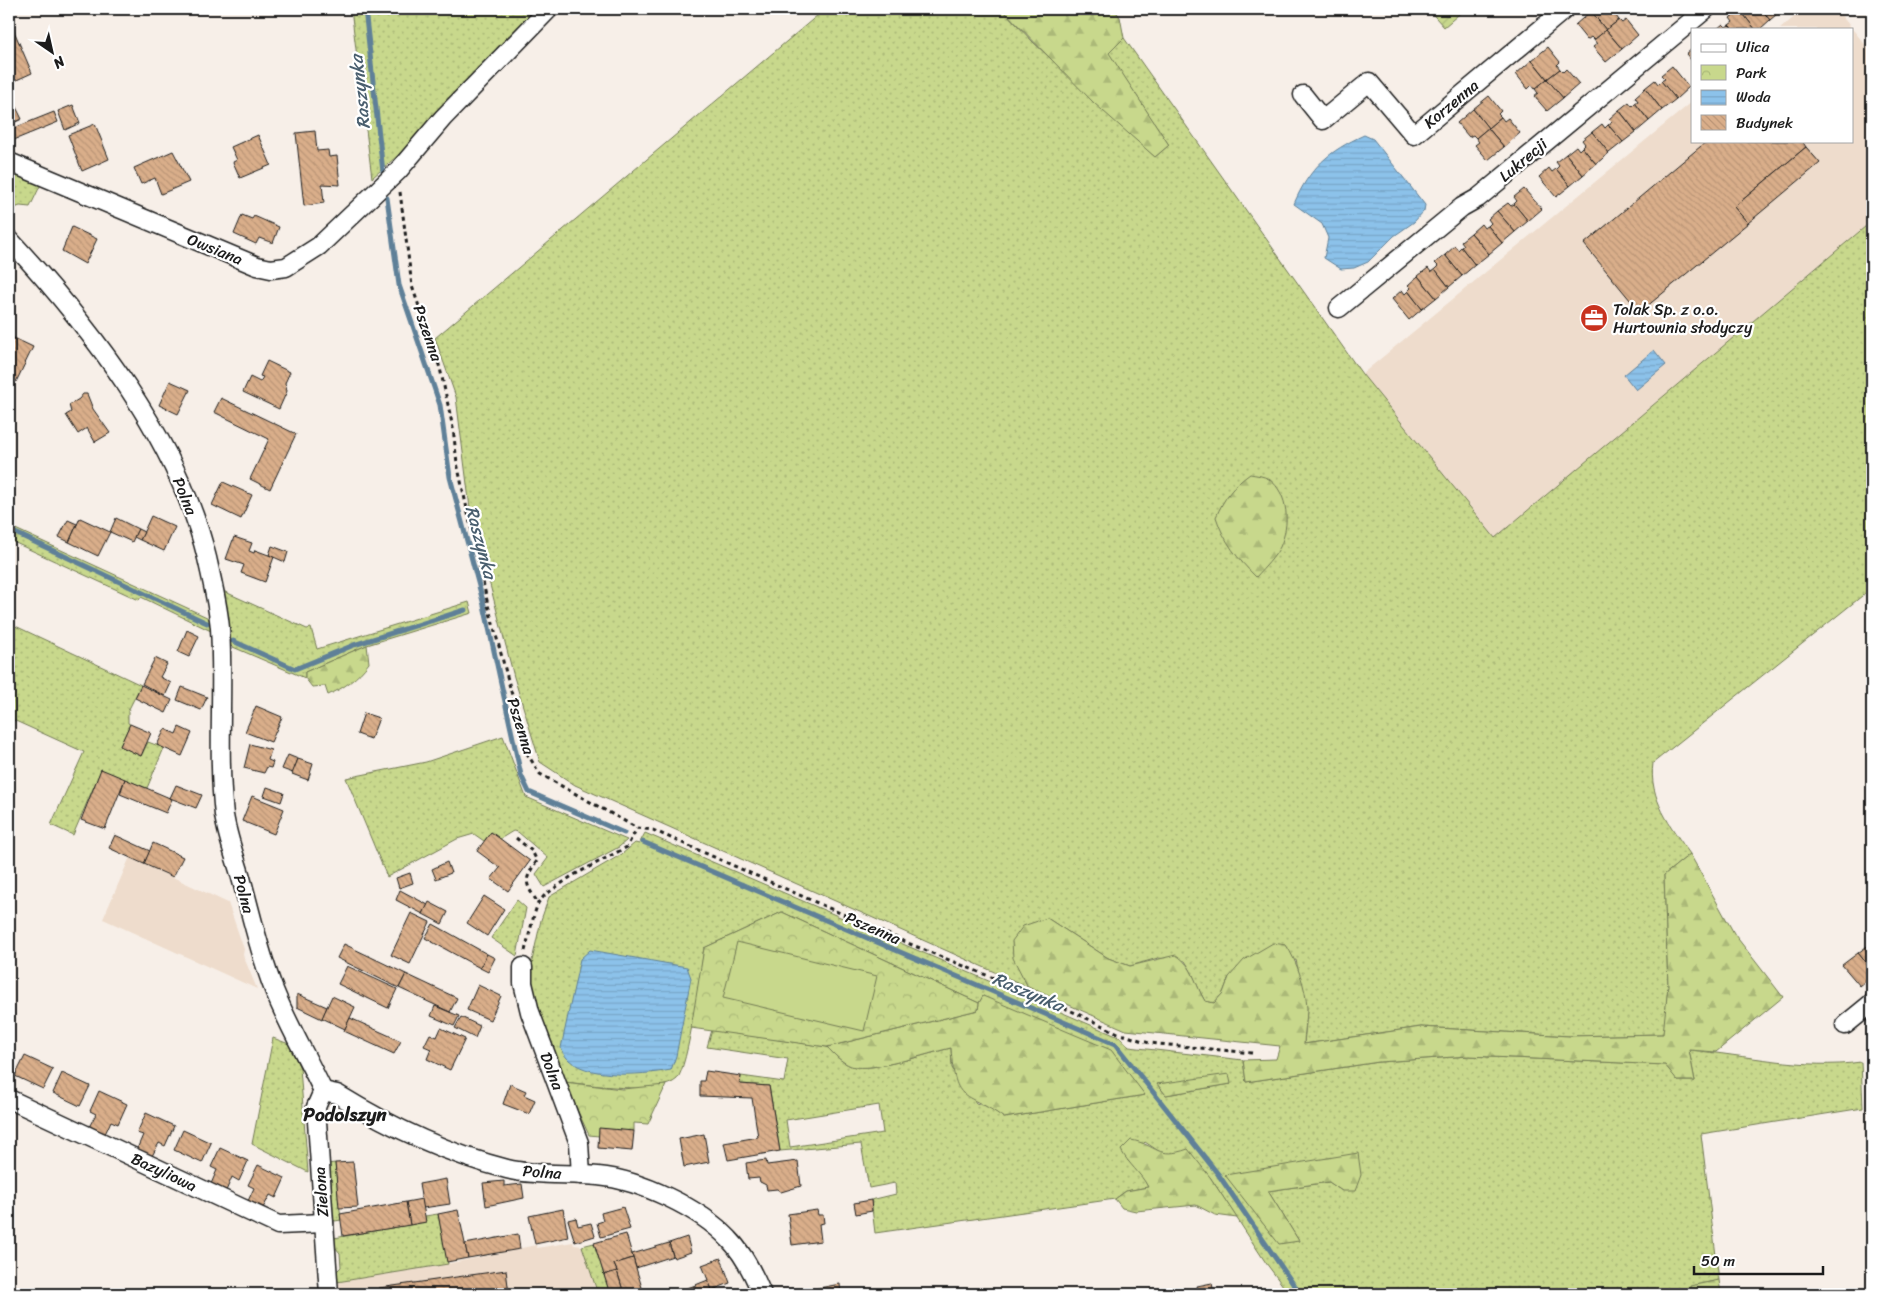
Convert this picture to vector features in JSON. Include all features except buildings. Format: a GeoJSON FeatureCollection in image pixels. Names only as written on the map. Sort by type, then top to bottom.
{"type":"FeatureCollection","features":[{"type":"Feature","properties":{"kind":"street"},"geometry":{"type":"LineString","coordinates":[[398,171],[443,118],[550,9]]}},
{"type":"Feature","properties":{"kind":"street","name":"Korzenna"},"geometry":{"type":"LineString","coordinates":[[1303,96],[1323,120],[1369,82],[1414,135],[1565,9]]}},
{"type":"Feature","properties":{"kind":"street","name":"Lukrecji"},"geometry":{"type":"LineString","coordinates":[[1339,308],[1462,207],[1478,198],[1706,9]]}},
{"type":"Feature","properties":{"kind":"street","name":"Owsiana"},"geometry":{"type":"LineString","coordinates":[[9,162],[257,266],[272,269],[286,267],[319,246],[398,171]]}},
{"type":"Feature","properties":{"kind":"street","name":"Polna"},"geometry":{"type":"LineString","coordinates":[[9,239],[58,295],[127,388],[151,425],[190,503],[207,557],[220,626],[221,779],[229,842],[266,967],[287,1021],[323,1092],[337,1094],[437,1145],[508,1170],[601,1176],[644,1188],[685,1206],[729,1239],[740,1252],[762,1294]]}},
{"type":"Feature","properties":{"kind":"street","name":"Dolna"},"geometry":{"type":"LineString","coordinates":[[523,967],[523,983],[530,1012],[579,1143],[582,1175]]}},
{"type":"Feature","properties":{"kind":"street"},"geometry":{"type":"LineString","coordinates":[[1844,1025],[1872,1003]]}},
{"type":"Feature","properties":{"kind":"street","name":"Zielona"},"geometry":{"type":"LineString","coordinates":[[323,1092],[316,1107],[329,1294]]}},
{"type":"Feature","properties":{"kind":"street","name":"Bazyliowa"},"geometry":{"type":"LineString","coordinates":[[9,1099],[278,1225],[324,1223]]}},
{"type":"Feature","properties":{"kind":"path","name":"Pszenna"},"geometry":{"type":"LineString","coordinates":[[398,171],[412,286],[440,368],[453,428],[457,463],[486,595],[528,755],[540,774],[637,828],[653,830],[910,944],[1050,1001],[1118,1033],[1149,1043],[1252,1053]]}},
{"type":"Feature","properties":{"kind":"path"},"geometry":{"type":"LineString","coordinates":[[523,967],[526,942],[538,903],[545,894],[572,876],[627,847],[637,828]]}},
{"type":"Feature","properties":{"kind":"path"},"geometry":{"type":"LineString","coordinates":[[516,838],[536,856],[537,861],[526,879],[527,885],[538,903]]}},
{"type":"Feature","properties":{"kind":"shaded area","name":"Tolak Sp. z o.o. Hurtownia słodyczy"},"geometry":{"type":"Polygon","coordinates":[[[1804,9],[1836,9],[1852,28],[1781,28],[1804,9]]]}},
{"type":"Feature","properties":{"kind":"shaded area","name":"Tolak Sp. z o.o. Hurtownia słodyczy"},"geometry":{"type":"Polygon","coordinates":[[[1854,31],[1872,53],[1872,221],[1495,538],[1362,374],[1691,103],[1691,142],[1854,142],[1854,31]]]}},
{"type":"Feature","properties":{"kind":"shaded area"},"geometry":{"type":"Polygon","coordinates":[[[130,857],[228,903],[244,949],[243,955],[257,989],[103,919],[130,857]]]}},
{"type":"Feature","properties":{"kind":"shaded area"},"geometry":{"type":"Polygon","coordinates":[[[573,1242],[574,1245],[582,1246],[598,1294],[342,1294],[338,1290],[337,1282],[447,1264],[536,1245],[537,1248],[573,1242]]]}},
{"type":"Feature","properties":{"kind":"green space"},"geometry":{"type":"Polygon","coordinates":[[[351,9],[538,9],[404,150],[372,178],[351,9]]]}},
{"type":"Feature","properties":{"kind":"green space"},"geometry":{"type":"Polygon","coordinates":[[[825,9],[1002,9],[1033,42],[1155,157],[1169,145],[1108,53],[1124,38],[1362,374],[1495,538],[1872,221],[1872,588],[1653,763],[1652,776],[1654,788],[1662,811],[1690,854],[1664,875],[1668,986],[1664,1034],[1569,1036],[1421,1027],[1304,1044],[1307,1010],[1296,960],[1229,977],[1223,993],[1214,1003],[1205,1001],[1185,961],[1158,958],[1130,966],[1108,958],[1047,918],[1014,958],[1028,987],[575,785],[540,762],[514,677],[470,508],[456,397],[435,338],[825,9]]]}},
{"type":"Feature","properties":{"kind":"green space"},"geometry":{"type":"Polygon","coordinates":[[[1002,9],[1114,9],[1120,17],[1124,38],[1109,53],[1169,145],[1155,157],[1094,103],[1002,9]]]}},
{"type":"Feature","properties":{"kind":"green space"},"geometry":{"type":"Polygon","coordinates":[[[1428,9],[1465,9],[1444,27],[1428,9]]]}},
{"type":"Feature","properties":{"kind":"green space"},"geometry":{"type":"Polygon","coordinates":[[[9,170],[41,184],[30,207],[20,206],[9,210],[9,170]]]}},
{"type":"Feature","properties":{"kind":"green space"},"geometry":{"type":"Polygon","coordinates":[[[1250,474],[1267,478],[1276,485],[1281,493],[1286,510],[1285,529],[1280,547],[1256,577],[1232,550],[1216,517],[1230,493],[1250,474]]]}},
{"type":"Feature","properties":{"kind":"green space"},"geometry":{"type":"Polygon","coordinates":[[[9,526],[209,618],[211,631],[141,597],[139,600],[9,540],[9,526]]]}},
{"type":"Feature","properties":{"kind":"green space"},"geometry":{"type":"Polygon","coordinates":[[[221,590],[307,629],[311,628],[317,649],[469,602],[472,613],[367,645],[305,672],[305,678],[226,644],[221,590]]]}},
{"type":"Feature","properties":{"kind":"green space"},"geometry":{"type":"Polygon","coordinates":[[[9,623],[141,685],[128,711],[128,723],[130,724],[120,746],[141,756],[148,742],[164,748],[147,788],[101,770],[73,835],[51,825],[84,752],[9,718],[9,623]]]}},
{"type":"Feature","properties":{"kind":"green space"},"geometry":{"type":"Polygon","coordinates":[[[367,645],[369,663],[355,678],[334,692],[328,695],[325,686],[312,687],[305,678],[305,672],[367,645]]]}},
{"type":"Feature","properties":{"kind":"green space"},"geometry":{"type":"Polygon","coordinates":[[[503,736],[526,797],[627,840],[619,847],[544,887],[536,874],[548,858],[518,832],[513,831],[500,839],[491,832],[484,841],[474,834],[457,839],[387,877],[346,778],[426,762],[503,736]]]}},
{"type":"Feature","properties":{"kind":"green space"},"geometry":{"type":"Polygon","coordinates":[[[645,833],[1121,1038],[1129,1047],[1243,1060],[1246,1082],[1379,1062],[1469,1056],[1666,1065],[1678,1081],[1695,1081],[1689,1050],[1797,1063],[1840,1064],[1861,1062],[1863,1108],[1701,1134],[1719,1280],[1691,1286],[1691,1294],[1289,1294],[1266,1263],[1210,1177],[1174,1154],[1163,1154],[1145,1142],[1127,1160],[1142,1175],[1148,1187],[1126,1191],[1115,1199],[875,1233],[871,1200],[896,1194],[895,1183],[869,1188],[861,1144],[780,1151],[769,1086],[740,1084],[741,1076],[784,1082],[788,1059],[707,1047],[712,1030],[827,1047],[844,1062],[851,1066],[860,1067],[886,1065],[951,1048],[952,1068],[976,1103],[989,1107],[1004,1118],[1145,1095],[983,996],[979,1003],[782,912],[704,948],[690,1038],[677,1079],[668,1084],[640,1088],[564,1082],[528,979],[541,920],[549,897],[622,854],[635,843],[639,844],[645,833]],[[1157,1084],[1166,1095],[1231,1084],[1157,1084]],[[879,1105],[786,1120],[790,1147],[883,1133],[879,1105]],[[1225,1175],[1299,1241],[1268,1191],[1329,1182],[1342,1191],[1361,1175],[1225,1175]]]}},
{"type":"Feature","properties":{"kind":"green space"},"geometry":{"type":"Polygon","coordinates":[[[1690,854],[1735,935],[1783,997],[1716,1052],[1689,1050],[1695,1081],[1678,1081],[1665,1065],[1469,1056],[1379,1062],[1246,1082],[1243,1060],[1276,1059],[1280,1046],[1126,1030],[1028,987],[1013,958],[1012,941],[1023,926],[1047,918],[1108,958],[1130,966],[1176,955],[1187,965],[1205,1001],[1214,1003],[1223,993],[1229,977],[1244,960],[1273,943],[1286,945],[1297,967],[1305,992],[1307,1008],[1304,1044],[1421,1027],[1569,1036],[1663,1034],[1668,986],[1664,875],[1690,854]]]}},
{"type":"Feature","properties":{"kind":"green space"},"geometry":{"type":"Polygon","coordinates":[[[517,900],[526,908],[517,956],[491,938],[517,900]]]}},
{"type":"Feature","properties":{"kind":"green space"},"geometry":{"type":"Polygon","coordinates":[[[782,912],[979,1003],[978,1010],[827,1047],[691,1028],[704,948],[782,912]]]}},
{"type":"Feature","properties":{"kind":"green space"},"geometry":{"type":"Polygon","coordinates":[[[737,942],[877,976],[864,1031],[723,998],[737,942]]]}},
{"type":"Feature","properties":{"kind":"green space"},"geometry":{"type":"Polygon","coordinates":[[[983,996],[1111,1050],[1145,1095],[1004,1118],[971,1099],[959,1088],[955,1080],[951,1048],[886,1065],[860,1067],[851,1066],[844,1062],[827,1047],[978,1010],[983,996]]]}},
{"type":"Feature","properties":{"kind":"green space"},"geometry":{"type":"Polygon","coordinates":[[[273,1038],[289,1044],[300,1068],[308,1172],[252,1144],[273,1038]]]}},
{"type":"Feature","properties":{"kind":"green space"},"geometry":{"type":"Polygon","coordinates":[[[1229,1074],[1231,1084],[1166,1095],[1157,1084],[1229,1074]]]}},
{"type":"Feature","properties":{"kind":"green space"},"geometry":{"type":"Polygon","coordinates":[[[564,1082],[622,1089],[666,1085],[648,1124],[634,1123],[634,1131],[599,1136],[589,1135],[564,1082]]]}},
{"type":"Feature","properties":{"kind":"green space"},"geometry":{"type":"Polygon","coordinates":[[[1131,1140],[1163,1152],[1170,1153],[1188,1149],[1210,1177],[1237,1218],[1215,1215],[1196,1205],[1136,1211],[1122,1208],[1115,1199],[1126,1191],[1148,1187],[1121,1150],[1131,1140]]]}},
{"type":"Feature","properties":{"kind":"green space"},"geometry":{"type":"Polygon","coordinates":[[[1358,1153],[1361,1175],[1355,1191],[1342,1191],[1329,1182],[1268,1191],[1299,1241],[1279,1244],[1225,1175],[1358,1153]]]}},
{"type":"Feature","properties":{"kind":"green space"},"geometry":{"type":"Polygon","coordinates":[[[335,1163],[341,1220],[335,1221],[331,1218],[327,1164],[335,1163]]]}},
{"type":"Feature","properties":{"kind":"green space"},"geometry":{"type":"Polygon","coordinates":[[[438,1214],[448,1264],[337,1282],[336,1272],[341,1267],[340,1253],[335,1247],[334,1238],[425,1222],[425,1216],[438,1214]]]}},
{"type":"Feature","properties":{"kind":"green space"},"geometry":{"type":"Polygon","coordinates":[[[594,1243],[610,1294],[598,1294],[582,1246],[594,1243]]]}},
{"type":"Feature","properties":{"kind":"green space"},"geometry":{"type":"Polygon","coordinates":[[[1719,1280],[1721,1294],[1691,1294],[1690,1286],[1719,1280]]]}},
{"type":"Feature","properties":{"kind":"water"},"geometry":{"type":"Polygon","coordinates":[[[1364,135],[1373,139],[1425,205],[1424,211],[1414,222],[1394,236],[1368,262],[1354,268],[1341,269],[1324,258],[1328,238],[1322,224],[1294,204],[1306,180],[1330,154],[1364,135]]]}},
{"type":"Feature","properties":{"kind":"water"},"geometry":{"type":"Polygon","coordinates":[[[1654,350],[1666,365],[1636,390],[1624,375],[1654,350]]]}},
{"type":"Feature","properties":{"kind":"water"},"geometry":{"type":"Polygon","coordinates":[[[590,950],[687,967],[691,978],[676,1056],[671,1070],[610,1074],[579,1066],[568,1059],[561,1048],[580,959],[590,950]]]}},
{"type":"Feature","properties":{"kind":"waterway","name":"Raszynka"},"geometry":{"type":"LineString","coordinates":[[365,9],[383,172]]}},
{"type":"Feature","properties":{"kind":"waterway","name":"Raszynka"},"geometry":{"type":"LineString","coordinates":[[387,198],[399,285],[440,405],[450,477],[484,605],[521,775],[529,792],[624,833]]}},
{"type":"Feature","properties":{"kind":"waterway"},"geometry":{"type":"LineString","coordinates":[[9,530],[207,623]]}},
{"type":"Feature","properties":{"kind":"waterway"},"geometry":{"type":"LineString","coordinates":[[233,641],[295,669],[354,645],[465,610]]}},
{"type":"Feature","properties":{"kind":"waterway","name":"Raszynka"},"geometry":{"type":"LineString","coordinates":[[643,842],[1115,1044],[1218,1174],[1300,1294]]}},
{"type":"Feature","properties":{"kind":"place","name":"Tolak Sp. z o.o. Hurtownia słodyczy"},"geometry":{"type":"Point","coordinates":[1594,318]}},
{"type":"Feature","properties":{"kind":"district","name":"Podolszyn"},"geometry":{"type":"Point","coordinates":[345,1114]}}]}
